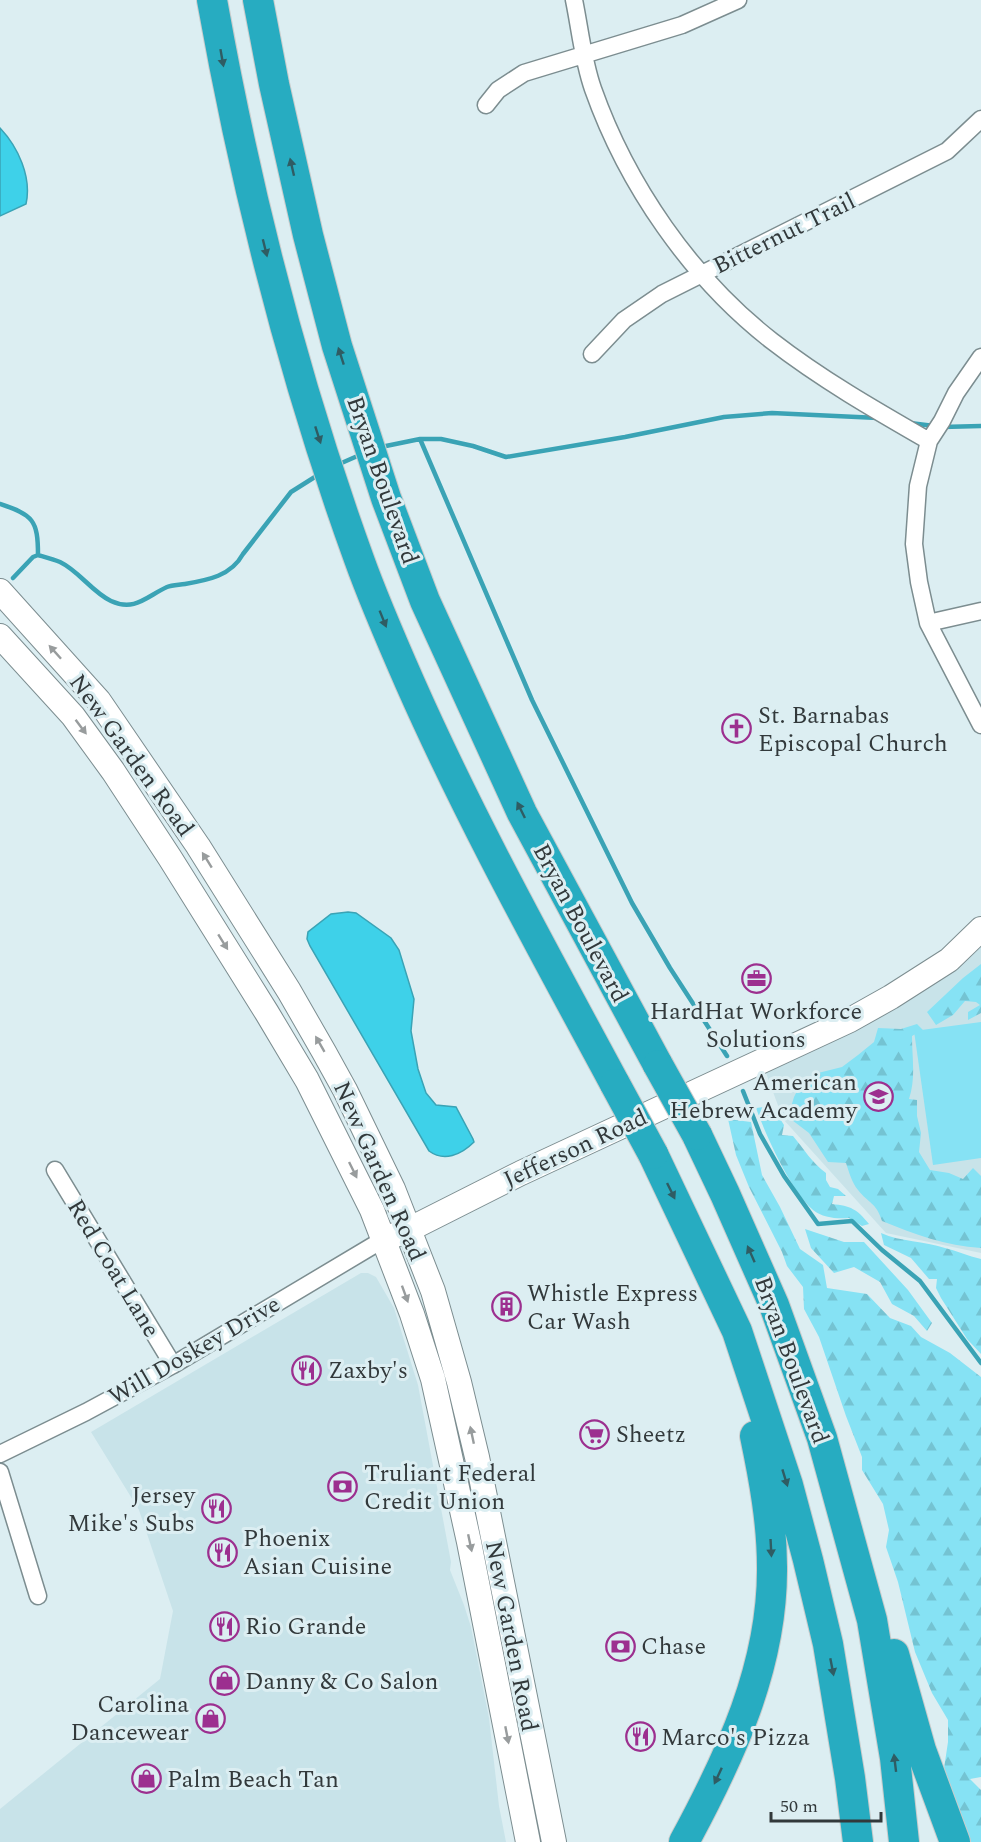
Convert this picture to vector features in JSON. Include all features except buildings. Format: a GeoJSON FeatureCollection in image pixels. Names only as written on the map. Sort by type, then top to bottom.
{"type":"FeatureCollection","features":[{"type":"Feature","properties":{"kind":"highway","name":"Bryan Boulevard"},"geometry":{"type":"LineString","coordinates":[[212,0],[226,81],[282,319],[359,561],[396,651],[461,794],[653,1154],[737,1331],[788,1485],[828,1644],[839,1700],[858,1842]]}},
{"type":"Feature","properties":{"kind":"highway","name":"Bryan Boulevard"},"geometry":{"type":"LineString","coordinates":[[258,0],[276,96],[308,235],[337,346],[386,498],[425,601],[522,813],[697,1135],[725,1194],[774,1305],[822,1438],[872,1620],[895,1758],[904,1842]]}},
{"type":"Feature","properties":{"kind":"highway"},"geometry":{"type":"LineString","coordinates":[[684,1842],[725,1762],[749,1700],[763,1651],[770,1609],[772,1568],[767,1500],[751,1421],[689,1227]]}},
{"type":"Feature","properties":{"kind":"highway"},"geometry":{"type":"LineString","coordinates":[[822,1438],[871,1570],[921,1750],[955,1842]]}},
{"type":"Feature","properties":{"kind":"main road","name":"New Garden Road"},"geometry":{"type":"LineString","coordinates":[[0,591],[99,701],[198,846],[324,1052],[393,1189],[433,1291],[448,1338],[468,1418],[554,1842]]}},
{"type":"Feature","properties":{"kind":"main road","name":"New Garden Road"},"geometry":{"type":"LineString","coordinates":[[0,636],[73,716],[113,771],[200,905],[307,1080],[372,1210],[412,1314],[438,1401],[472,1553],[528,1842]]}},
{"type":"Feature","properties":{"kind":"main road"},"geometry":{"type":"LineString","coordinates":[[200,905],[208,900],[218,902],[243,939],[273,966]]}},
{"type":"Feature","properties":{"kind":"main road","name":"Jefferson Road"},"geometry":{"type":"LineString","coordinates":[[384,1239],[410,1229],[520,1173],[850,1020],[891,998],[949,960],[981,929]]}},
{"type":"Feature","properties":{"kind":"street"},"geometry":{"type":"LineString","coordinates":[[574,0],[592,87],[611,133],[637,183],[662,223],[702,274],[772,341],[845,392],[929,441]]}},
{"type":"Feature","properties":{"kind":"street"},"geometry":{"type":"LineString","coordinates":[[486,105],[498,90],[524,73],[682,25],[738,0]]}},
{"type":"Feature","properties":{"kind":"street","name":"Bitternut Trail"},"geometry":{"type":"LineString","coordinates":[[592,354],[624,320],[662,294],[947,151],[981,119]]}},
{"type":"Feature","properties":{"kind":"street"},"geometry":{"type":"LineString","coordinates":[[981,357],[956,393],[929,441],[918,486],[914,544],[928,623],[981,725]]}},
{"type":"Feature","properties":{"kind":"street"},"geometry":{"type":"LineString","coordinates":[[928,623],[981,611]]}},
{"type":"Feature","properties":{"kind":"street","name":"Red Coat Lane"},"geometry":{"type":"LineString","coordinates":[[55,1170],[173,1365]]}},
{"type":"Feature","properties":{"kind":"street","name":"Will Doskey Drive"},"geometry":{"type":"LineString","coordinates":[[0,1454],[86,1412],[173,1365],[384,1239]]}},
{"type":"Feature","properties":{"kind":"street"},"geometry":{"type":"LineString","coordinates":[[0,1472],[38,1596]]}},
{"type":"Feature","properties":{"kind":"shaded area"},"geometry":{"type":"Polygon","coordinates":[[[0,128],[18,153],[25,173],[27,194],[26,204],[0,216],[0,128]]]}},
{"type":"Feature","properties":{"kind":"shaded area"},"geometry":{"type":"Polygon","coordinates":[[[356,913],[391,938],[399,950],[414,999],[411,1031],[418,1069],[426,1093],[436,1105],[456,1107],[474,1142],[452,1156],[441,1156],[429,1151],[307,939],[308,932],[331,914],[356,913]]]}},
{"type":"Feature","properties":{"kind":"shaded area","name":"American Hebrew Academy"},"geometry":{"type":"Polygon","coordinates":[[[981,929],[981,1253],[886,1233],[783,1119],[762,1062],[981,929]]]}},
{"type":"Feature","properties":{"kind":"shaded area"},"geometry":{"type":"Polygon","coordinates":[[[361,1273],[368,1273],[376,1277],[394,1308],[418,1385],[451,1562],[450,1570],[471,1627],[489,1718],[499,1806],[506,1842],[0,1842],[0,1809],[160,1679],[173,1611],[139,1510],[91,1432],[361,1273]]]}},
{"type":"Feature","properties":{"kind":"green space"},"geometry":{"type":"Polygon","coordinates":[[[981,964],[981,1013],[968,1020],[968,1012],[980,1005],[976,1002],[965,1001],[953,1015],[936,1025],[927,1012],[981,964]]]}},
{"type":"Feature","properties":{"kind":"green space"},"geometry":{"type":"Polygon","coordinates":[[[981,1022],[981,1158],[933,1165],[914,1031],[981,1022]]]}},
{"type":"Feature","properties":{"kind":"green space"},"geometry":{"type":"Polygon","coordinates":[[[917,1024],[923,1030],[912,1036],[913,1076],[909,1099],[917,1100],[917,1116],[921,1133],[919,1152],[930,1170],[949,1173],[963,1179],[973,1168],[981,1176],[981,1248],[943,1242],[882,1221],[875,1207],[856,1187],[846,1163],[828,1162],[809,1133],[788,1117],[800,1085],[818,1073],[842,1067],[874,1042],[878,1028],[901,1029],[917,1024]]]}},
{"type":"Feature","properties":{"kind":"green space"},"geometry":{"type":"Polygon","coordinates":[[[772,1106],[784,1125],[782,1135],[793,1136],[826,1173],[826,1180],[830,1187],[838,1189],[846,1196],[834,1196],[832,1204],[853,1209],[869,1224],[862,1226],[849,1218],[821,1215],[804,1201],[780,1162],[756,1108],[772,1106]]]}},
{"type":"Feature","properties":{"kind":"green space"},"geometry":{"type":"Polygon","coordinates":[[[728,1119],[751,1122],[762,1175],[800,1249],[823,1265],[827,1288],[867,1294],[890,1318],[911,1326],[921,1337],[950,1353],[981,1377],[981,1777],[970,1779],[981,1790],[981,1842],[966,1842],[943,1775],[948,1742],[948,1720],[932,1693],[915,1652],[898,1582],[886,1547],[889,1530],[883,1504],[862,1470],[862,1457],[819,1337],[804,1309],[803,1287],[787,1266],[749,1187],[736,1155],[728,1119]]]}},
{"type":"Feature","properties":{"kind":"green space"},"geometry":{"type":"Polygon","coordinates":[[[805,1229],[844,1242],[864,1242],[908,1290],[932,1323],[927,1331],[914,1316],[892,1304],[880,1282],[854,1267],[834,1273],[811,1248],[805,1229]]]}},
{"type":"Feature","properties":{"kind":"green space"},"geometry":{"type":"Polygon","coordinates":[[[881,1233],[981,1259],[981,1354],[967,1339],[941,1298],[936,1288],[937,1279],[929,1279],[911,1258],[884,1245],[881,1233]]]}},
{"type":"Feature","properties":{"kind":"waterway"},"geometry":{"type":"LineString","coordinates":[[381,447],[420,439],[441,439],[506,457],[625,437],[724,417],[772,413],[878,418]]}},
{"type":"Feature","properties":{"kind":"waterway"},"geometry":{"type":"LineString","coordinates":[[910,423],[934,426]]}},
{"type":"Feature","properties":{"kind":"waterway"},"geometry":{"type":"LineString","coordinates":[[942,427],[981,426]]}},
{"type":"Feature","properties":{"kind":"waterway"},"geometry":{"type":"LineString","coordinates":[[420,439],[532,700],[632,903],[670,968],[727,1056]]}},
{"type":"Feature","properties":{"kind":"waterway"},"geometry":{"type":"LineString","coordinates":[[337,465],[362,454]]}},
{"type":"Feature","properties":{"kind":"waterway"},"geometry":{"type":"LineString","coordinates":[[38,555],[67,566],[111,601],[119,604],[134,604],[167,587],[202,581],[225,572],[238,561],[291,492],[318,475]]}},
{"type":"Feature","properties":{"kind":"waterway"},"geometry":{"type":"LineString","coordinates":[[0,504],[20,512],[31,520],[37,534],[38,555]]}},
{"type":"Feature","properties":{"kind":"waterway"},"geometry":{"type":"LineString","coordinates":[[13,578],[33,557],[38,555]]}},
{"type":"Feature","properties":{"kind":"waterway"},"geometry":{"type":"LineString","coordinates":[[743,1091],[760,1134],[784,1176],[818,1224],[852,1221],[882,1250],[920,1281],[981,1363]]}},
{"type":"Feature","properties":{"kind":"place","name":"St. Barnabas Episcopal Church"},"geometry":{"type":"Point","coordinates":[737,729]}},
{"type":"Feature","properties":{"kind":"place","name":"HardHat Workforce Solutions"},"geometry":{"type":"Point","coordinates":[756,978]}},
{"type":"Feature","properties":{"kind":"place","name":"American Hebrew Academy"},"geometry":{"type":"Point","coordinates":[878,1096]}},
{"type":"Feature","properties":{"kind":"place","name":"Whistle Express Car Wash"},"geometry":{"type":"Point","coordinates":[506,1307]}},
{"type":"Feature","properties":{"kind":"place","name":"Zaxby's"},"geometry":{"type":"Point","coordinates":[307,1370]}},
{"type":"Feature","properties":{"kind":"place","name":"Sheetz"},"geometry":{"type":"Point","coordinates":[595,1434]}},
{"type":"Feature","properties":{"kind":"place","name":"Truliant Federal Credit Union"},"geometry":{"type":"Point","coordinates":[343,1487]}},
{"type":"Feature","properties":{"kind":"place","name":"Jersey Mike's Subs"},"geometry":{"type":"Point","coordinates":[216,1509]}},
{"type":"Feature","properties":{"kind":"place","name":"Phoenix Asian Cuisine"},"geometry":{"type":"Point","coordinates":[222,1552]}},
{"type":"Feature","properties":{"kind":"place","name":"Rio Grande"},"geometry":{"type":"Point","coordinates":[224,1626]}},
{"type":"Feature","properties":{"kind":"place","name":"Chase"},"geometry":{"type":"Point","coordinates":[620,1646]}},
{"type":"Feature","properties":{"kind":"place","name":"Danny & Co Salon"},"geometry":{"type":"Point","coordinates":[224,1681]}},
{"type":"Feature","properties":{"kind":"place","name":"Carolina Dancewear"},"geometry":{"type":"Point","coordinates":[210,1718]}},
{"type":"Feature","properties":{"kind":"place","name":"Marco's Pizza"},"geometry":{"type":"Point","coordinates":[640,1737]}},
{"type":"Feature","properties":{"kind":"place","name":"Palm Beach Tan"},"geometry":{"type":"Point","coordinates":[146,1779]}}]}
